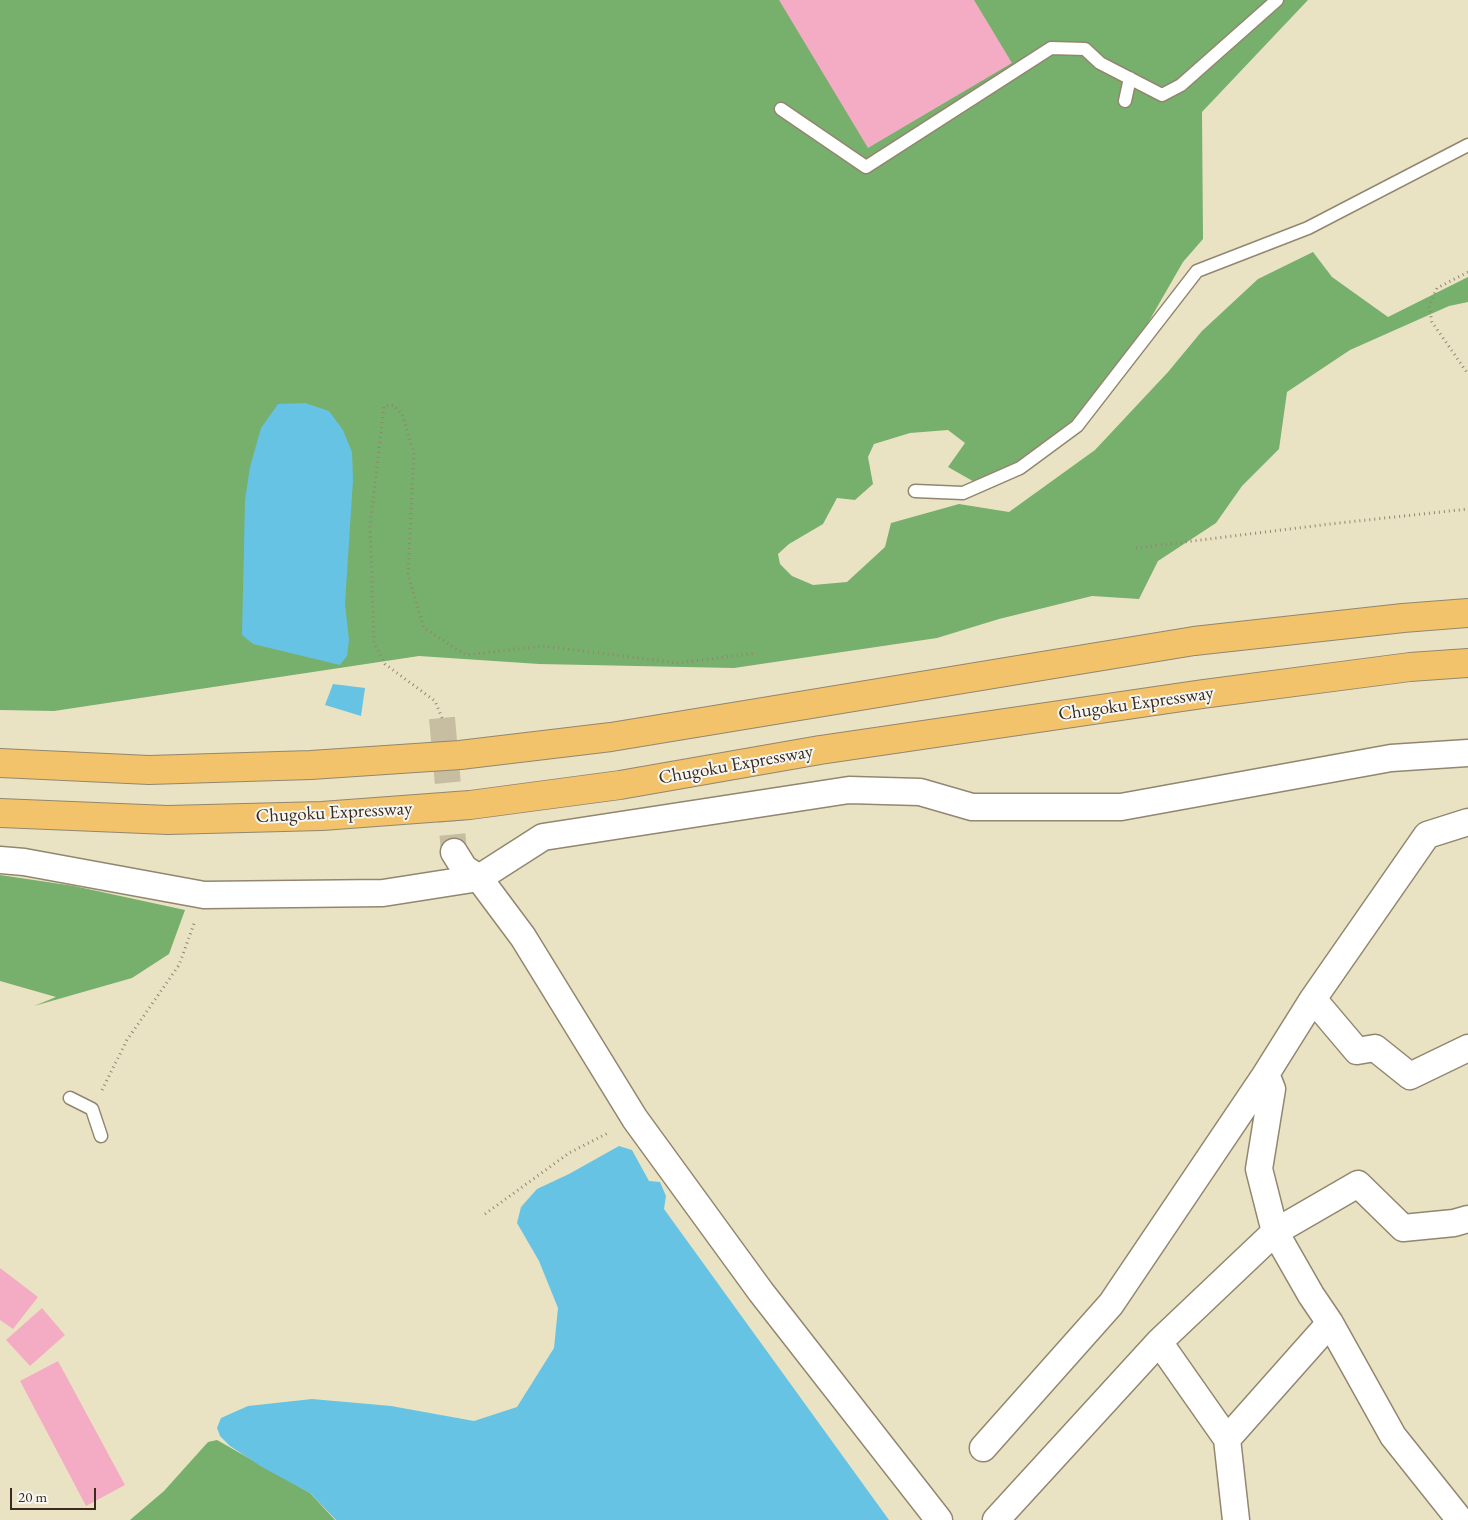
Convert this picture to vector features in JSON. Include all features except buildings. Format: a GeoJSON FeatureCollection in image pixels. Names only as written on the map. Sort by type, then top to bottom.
{"type":"FeatureCollection","features":[{"type":"Feature","properties":{"kind":"highway"},"geometry":{"type":"LineString","coordinates":[[0,763],[149,770],[311,765],[460,755],[611,737],[1194,641],[1403,618],[1468,613]]}},
{"type":"Feature","properties":{"kind":"highway","name":"Chugoku Expressway"},"geometry":{"type":"LineString","coordinates":[[0,813],[168,820],[322,816],[470,805],[620,785],[820,750],[1203,694],[1410,667],[1468,663]]}},
{"type":"Feature","properties":{"kind":"street"},"geometry":{"type":"LineString","coordinates":[[0,860],[33,864],[204,895],[383,892],[479,878],[543,837],[849,790],[920,792],[972,807],[1121,807],[1391,758],[1468,753]]}},
{"type":"Feature","properties":{"kind":"street"},"geometry":{"type":"LineString","coordinates":[[984,1448],[1111,1304],[1266,1074],[1313,999],[1427,835],[1468,822]]}},
{"type":"Feature","properties":{"kind":"street"},"geometry":{"type":"LineString","coordinates":[[454,852],[464,868],[479,878],[523,937],[635,1119],[761,1292],[939,1520]]}},
{"type":"Feature","properties":{"kind":"street"},"geometry":{"type":"LineString","coordinates":[[1313,999],[1357,1051],[1376,1048],[1410,1076],[1468,1048]]}},
{"type":"Feature","properties":{"kind":"street"},"geometry":{"type":"LineString","coordinates":[[1266,1074],[1272,1089],[1259,1169],[1275,1232],[1311,1295],[1330,1323],[1393,1436],[1460,1520]]}},
{"type":"Feature","properties":{"kind":"street"},"geometry":{"type":"LineString","coordinates":[[996,1520],[1159,1342],[1275,1232],[1358,1184],[1403,1228],[1454,1223],[1468,1219]]}},
{"type":"Feature","properties":{"kind":"street"},"geometry":{"type":"LineString","coordinates":[[1227,1439],[1330,1323]]}},
{"type":"Feature","properties":{"kind":"street"},"geometry":{"type":"LineString","coordinates":[[1159,1342],[1227,1439],[1236,1520]]}},
{"type":"Feature","properties":{"kind":"lane"},"geometry":{"type":"LineString","coordinates":[[781,109],[866,166],[1051,48],[1085,49],[1100,63],[1162,95],[1181,85],[1277,0]]}},
{"type":"Feature","properties":{"kind":"lane"},"geometry":{"type":"LineString","coordinates":[[1125,101],[1130,78]]}},
{"type":"Feature","properties":{"kind":"lane"},"geometry":{"type":"LineString","coordinates":[[915,491],[963,492],[1020,468],[1077,426],[1196,271],[1308,228],[1468,145]]}},
{"type":"Feature","properties":{"kind":"lane"},"geometry":{"type":"LineString","coordinates":[[70,1098],[92,1109],[101,1136]]}},
{"type":"Feature","properties":{"kind":"path"},"geometry":{"type":"LineString","coordinates":[[1468,272],[1437,288],[1429,306],[1432,322],[1468,374]]}},
{"type":"Feature","properties":{"kind":"path"},"geometry":{"type":"LineString","coordinates":[[442,718],[435,701],[385,664],[374,643],[370,526],[384,406],[393,405],[402,414],[414,453],[408,575],[424,628],[466,655],[543,646],[679,663],[756,653]]}},
{"type":"Feature","properties":{"kind":"path"},"geometry":{"type":"LineString","coordinates":[[1136,548],[1468,509]]}},
{"type":"Feature","properties":{"kind":"path"},"geometry":{"type":"LineString","coordinates":[[92,1109],[127,1040],[179,965],[204,895]]}},
{"type":"Feature","properties":{"kind":"path"},"geometry":{"type":"LineString","coordinates":[[485,1214],[569,1153],[635,1119]]}},
{"type":"Feature","properties":{"kind":"green space"},"geometry":{"type":"Polygon","coordinates":[[[0,0],[1308,0],[1202,112],[1203,239],[1183,262],[1118,375],[1053,449],[985,488],[948,467],[965,443],[948,430],[910,433],[874,444],[868,457],[873,484],[855,500],[837,498],[823,524],[789,544],[778,554],[780,564],[792,576],[813,585],[847,582],[885,547],[891,523],[959,504],[1009,512],[1095,450],[1168,372],[1202,331],[1258,279],[1313,252],[1332,277],[1388,317],[1468,277],[1468,302],[1449,306],[1350,350],[1287,392],[1279,449],[1242,486],[1216,523],[1158,561],[1139,599],[1092,596],[999,619],[937,638],[734,668],[539,664],[419,656],[54,711],[0,710],[0,0]]]}},
{"type":"Feature","properties":{"kind":"green space"},"geometry":{"type":"Polygon","coordinates":[[[0,875],[74,886],[185,910],[169,954],[132,978],[34,1006],[56,997],[0,981],[0,875]]]}},
{"type":"Feature","properties":{"kind":"green space"},"geometry":{"type":"Polygon","coordinates":[[[217,1440],[310,1493],[335,1520],[130,1520],[164,1491],[208,1442],[217,1440]]]}},
{"type":"Feature","properties":{"kind":"water"},"geometry":{"type":"Polygon","coordinates":[[[305,403],[329,411],[343,430],[352,452],[353,480],[345,604],[349,640],[347,656],[340,665],[253,644],[242,635],[245,500],[250,467],[261,428],[278,404],[305,403]]]}},
{"type":"Feature","properties":{"kind":"water"},"geometry":{"type":"Polygon","coordinates":[[[333,684],[365,688],[361,716],[325,705],[333,684]]]}},
{"type":"Feature","properties":{"kind":"water"},"geometry":{"type":"Polygon","coordinates":[[[619,1146],[632,1150],[649,1181],[660,1182],[666,1196],[664,1209],[889,1520],[336,1520],[310,1493],[262,1467],[230,1446],[220,1436],[217,1428],[221,1418],[248,1406],[312,1399],[391,1406],[474,1421],[517,1407],[554,1348],[558,1308],[539,1261],[517,1223],[521,1207],[537,1189],[569,1174],[619,1146]]]}},
{"type":"Feature","properties":{"kind":"tunnel"},"geometry":{"type":"LineString","coordinates":[[442,718],[454,852]]}}]}
